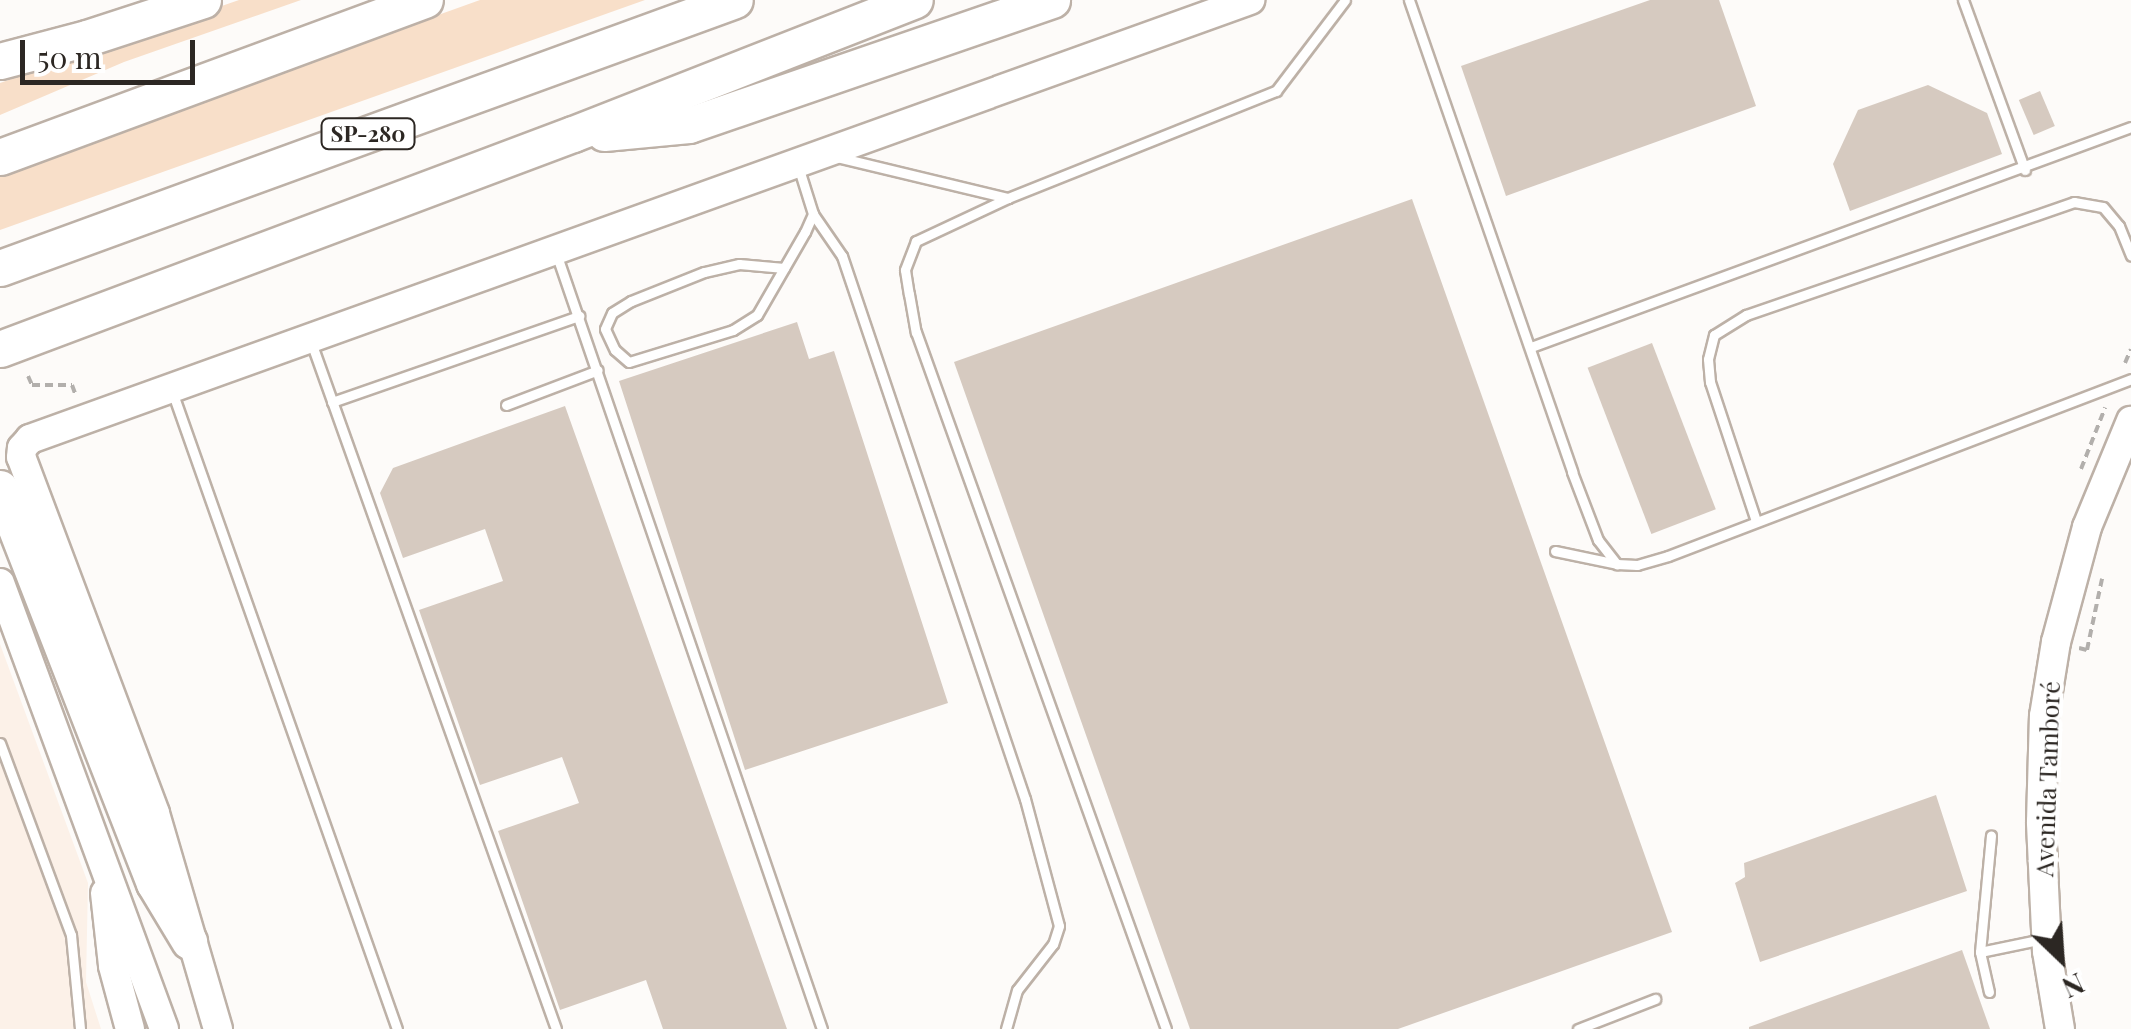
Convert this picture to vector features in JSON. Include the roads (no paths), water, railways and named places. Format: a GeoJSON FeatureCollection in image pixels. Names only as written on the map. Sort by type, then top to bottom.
{"type":"FeatureCollection","features":[{"type":"Feature","properties":{"kind":"highway"},"geometry":{"type":"LineString","coordinates":[[0,47],[136,0]]}},
{"type":"Feature","properties":{"kind":"highway"},"geometry":{"type":"LineString","coordinates":[[0,61],[87,38],[203,0]]}},
{"type":"Feature","properties":{"kind":"highway"},"geometry":{"type":"LineString","coordinates":[[0,156],[425,0]]}},
{"type":"Feature","properties":{"kind":"highway","name":"SP-280"},"geometry":{"type":"LineString","coordinates":[[0,268],[735,0]]}},
{"type":"Feature","properties":{"kind":"highway"},"geometry":{"type":"LineString","coordinates":[[0,349],[574,134],[914,0]]}},
{"type":"Feature","properties":{"kind":"highway"},"geometry":{"type":"LineString","coordinates":[[574,134],[690,126],[1052,0]]}},
{"type":"Feature","properties":{"kind":"highway"},"geometry":{"type":"LineString","coordinates":[[0,488],[154,882],[189,942]]}},
{"type":"Feature","properties":{"kind":"street"},"geometry":{"type":"LineString","coordinates":[[218,1029],[189,942],[155,813],[21,457],[22,448],[30,439],[1250,0]]}},
{"type":"Feature","properties":{"kind":"street","name":"Avenida Tamboré"},"geometry":{"type":"LineString","coordinates":[[2060,1029],[2046,938],[2041,822],[2051,666],[2087,527],[2131,421]]}},
{"type":"Feature","properties":{"kind":"street"},"geometry":{"type":"LineString","coordinates":[[0,583],[164,1029]]}},
{"type":"Feature","properties":{"kind":"street"},"geometry":{"type":"LineString","coordinates":[[100,847],[114,966],[130,1029]]}},
{"type":"Feature","properties":{"kind":"lane"},"geometry":{"type":"LineString","coordinates":[[1166,1029],[916,332],[905,270],[916,241],[1008,198],[1276,91],[1344,0]]}},
{"type":"Feature","properties":{"kind":"lane"},"geometry":{"type":"LineString","coordinates":[[1410,0],[1594,528],[1617,564]]}},
{"type":"Feature","properties":{"kind":"lane"},"geometry":{"type":"LineString","coordinates":[[1963,0],[2026,170]]}},
{"type":"Feature","properties":{"kind":"lane"},"geometry":{"type":"LineString","coordinates":[[1531,347],[2026,170],[2131,128]]}},
{"type":"Feature","properties":{"kind":"lane"},"geometry":{"type":"LineString","coordinates":[[824,153],[1008,198]]}},
{"type":"Feature","properties":{"kind":"lane"},"geometry":{"type":"LineString","coordinates":[[798,164],[813,214],[842,256],[1024,799],[1059,926],[1053,944],[1018,990],[1006,1029]]}},
{"type":"Feature","properties":{"kind":"lane"},"geometry":{"type":"LineString","coordinates":[[1756,521],[1710,382],[1708,359],[1714,335],[1746,315],[2074,202],[2103,207],[2119,226],[2131,256]]}},
{"type":"Feature","properties":{"kind":"lane"},"geometry":{"type":"LineString","coordinates":[[784,268],[739,264],[704,272],[630,301],[612,312],[605,329],[615,350],[628,362],[734,330],[757,315],[784,268],[813,214]]}},
{"type":"Feature","properties":{"kind":"lane"},"geometry":{"type":"LineString","coordinates":[[555,249],[822,1029]]}},
{"type":"Feature","properties":{"kind":"lane"},"geometry":{"type":"LineString","coordinates":[[332,402],[579,316]]}},
{"type":"Feature","properties":{"kind":"lane"},"geometry":{"type":"LineString","coordinates":[[310,340],[556,1029]]}},
{"type":"Feature","properties":{"kind":"lane"},"geometry":{"type":"LineString","coordinates":[[506,405],[598,370]]}},
{"type":"Feature","properties":{"kind":"lane"},"geometry":{"type":"LineString","coordinates":[[1555,552],[1637,565],[1668,556],[2131,379]]}},
{"type":"Feature","properties":{"kind":"lane"},"geometry":{"type":"LineString","coordinates":[[170,386],[397,1029]]}},
{"type":"Feature","properties":{"kind":"lane"},"geometry":{"type":"LineString","coordinates":[[0,743],[70,935],[80,1029]]}},
{"type":"Feature","properties":{"kind":"lane"},"geometry":{"type":"LineString","coordinates":[[1989,992],[1980,952],[1991,836]]}},
{"type":"Feature","properties":{"kind":"lane"},"geometry":{"type":"LineString","coordinates":[[1980,952],[2046,938]]}},
{"type":"Feature","properties":{"kind":"lane"},"geometry":{"type":"LineString","coordinates":[[1578,1029],[1655,1000]]}}]}
